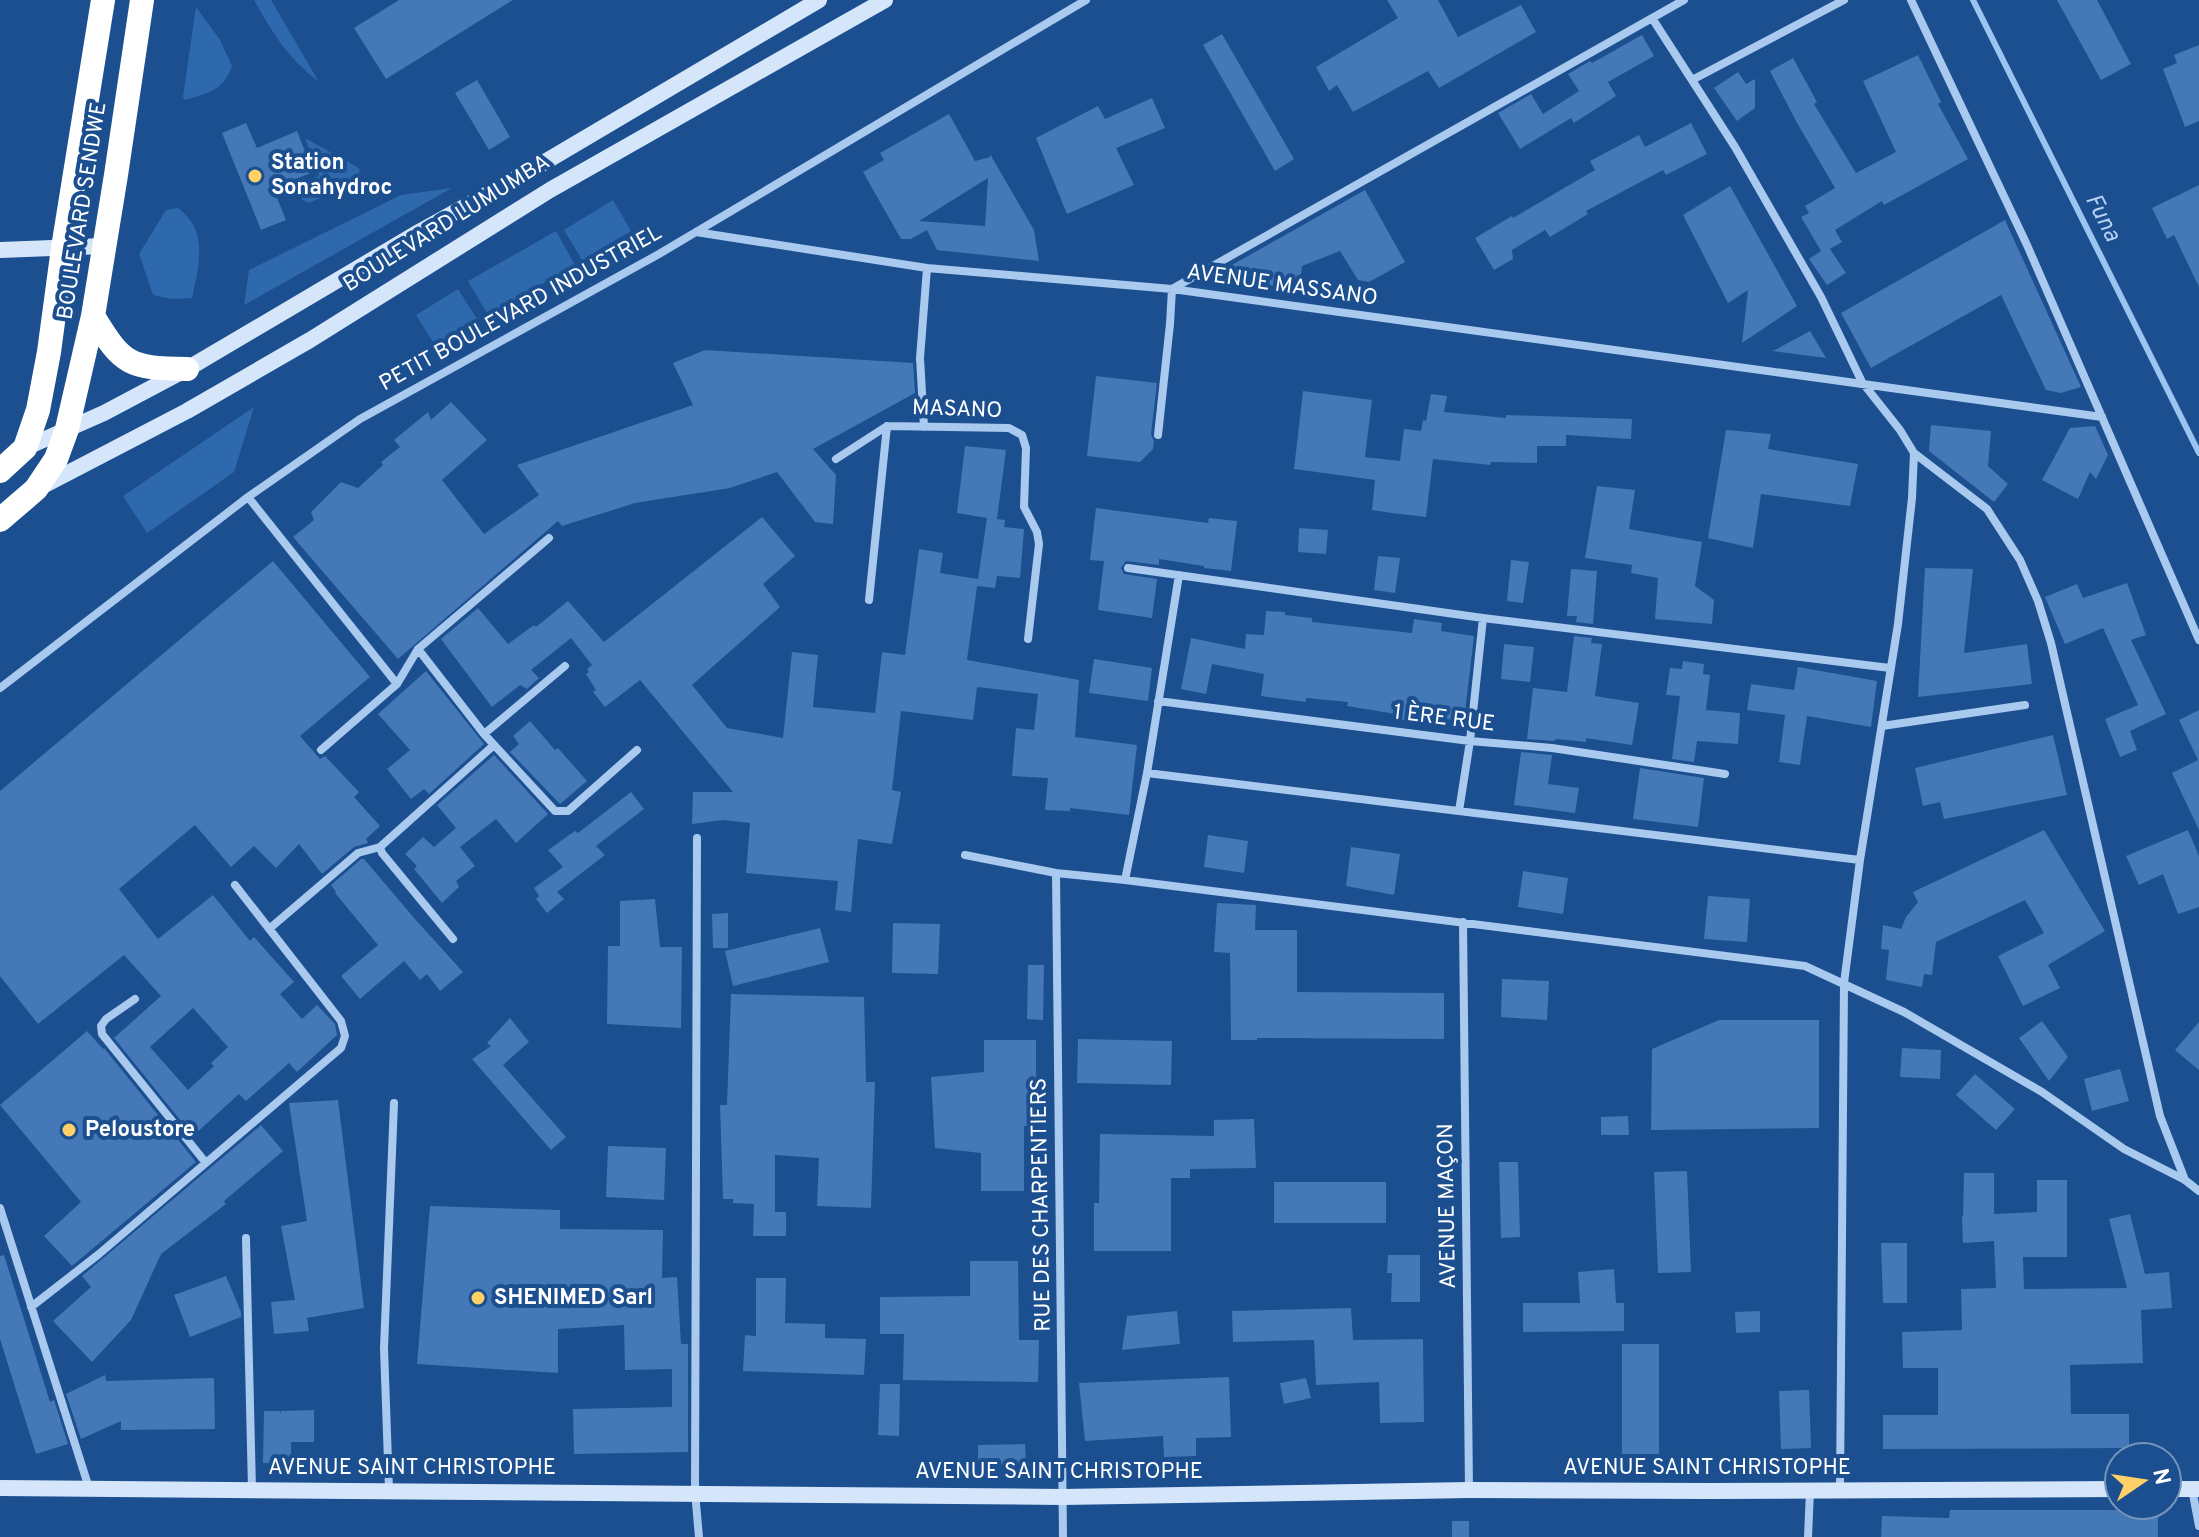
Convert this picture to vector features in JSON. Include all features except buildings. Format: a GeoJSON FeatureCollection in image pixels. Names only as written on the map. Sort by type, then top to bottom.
{"type":"FeatureCollection","features":[{"type":"Feature","properties":{"kind":"highway","name":"BOULEVARD SENDWE"},"geometry":{"type":"LineString","coordinates":[[49,352],[103,0]]}},
{"type":"Feature","properties":{"kind":"highway","name":"BOULEVARD SENDWE"},"geometry":{"type":"LineString","coordinates":[[67,429],[93,316],[142,0]]}},
{"type":"Feature","properties":{"kind":"highway"},"geometry":{"type":"LineString","coordinates":[[93,316],[109,344],[128,361],[148,368],[187,369]]}},
{"type":"Feature","properties":{"kind":"highway","name":"BOULEVARD LUMUMBA"},"geometry":{"type":"LineString","coordinates":[[0,471],[25,448],[38,410],[49,352]]}},
{"type":"Feature","properties":{"kind":"highway","name":"BOULEVARD LUMUMBA"},"geometry":{"type":"LineString","coordinates":[[0,520],[36,489],[56,459],[67,429]]}},
{"type":"Feature","properties":{"kind":"street","name":"BOULEVARD LUMUMBA"},"geometry":{"type":"LineString","coordinates":[[25,448],[104,413],[187,369],[819,0]]}},
{"type":"Feature","properties":{"kind":"street","name":"BOULEVARD LUMUMBA"},"geometry":{"type":"LineString","coordinates":[[36,489],[187,411],[297,348],[550,190],[885,0]]}},
{"type":"Feature","properties":{"kind":"street","name":"PETIT BOULEVARD INDUSTRIEL"},"geometry":{"type":"LineString","coordinates":[[0,688],[248,497],[360,419],[696,232],[1086,0]]}},
{"type":"Feature","properties":{"kind":"street"},"geometry":{"type":"LineString","coordinates":[[1158,435],[1172,289],[1684,0]]}},
{"type":"Feature","properties":{"kind":"street"},"geometry":{"type":"LineString","coordinates":[[1692,80],[1844,0]]}},
{"type":"Feature","properties":{"kind":"street"},"geometry":{"type":"LineString","coordinates":[[1911,0],[2027,245],[2199,640]]}},
{"type":"Feature","properties":{"kind":"street"},"geometry":{"type":"LineString","coordinates":[[1652,18],[1735,147],[1821,297],[1862,382],[1914,453],[1987,509],[2020,560],[2038,601],[2051,643],[2160,1116],[2185,1180]]}},
{"type":"Feature","properties":{"kind":"street","name":"AVENUE MASSANO"},"geometry":{"type":"LineString","coordinates":[[696,232],[927,268],[1172,289],[2102,417]]}},
{"type":"Feature","properties":{"kind":"street"},"geometry":{"type":"LineString","coordinates":[[0,263],[6,250],[104,246]]}},
{"type":"Feature","properties":{"kind":"street"},"geometry":{"type":"LineString","coordinates":[[924,427],[920,358],[927,268]]}},
{"type":"Feature","properties":{"kind":"street"},"geometry":{"type":"LineString","coordinates":[[869,600],[887,426]]}},
{"type":"Feature","properties":{"kind":"street","name":"MASANO"},"geometry":{"type":"LineString","coordinates":[[836,459],[887,426],[1009,428],[1022,435],[1026,448],[1024,507],[1037,532],[1039,544],[1028,639]]}},
{"type":"Feature","properties":{"kind":"street"},"geometry":{"type":"LineString","coordinates":[[1840,1490],[1844,983],[1860,860],[1898,624],[1914,453]]}},
{"type":"Feature","properties":{"kind":"street"},"geometry":{"type":"LineString","coordinates":[[248,497],[397,684]]}},
{"type":"Feature","properties":{"kind":"street"},"geometry":{"type":"LineString","coordinates":[[321,750],[397,684],[418,649],[549,538]]}},
{"type":"Feature","properties":{"kind":"street"},"geometry":{"type":"LineString","coordinates":[[1128,568],[1483,618],[1890,668]]}},
{"type":"Feature","properties":{"kind":"street"},"geometry":{"type":"LineString","coordinates":[[1125,880],[1147,773],[1179,575]]}},
{"type":"Feature","properties":{"kind":"street"},"geometry":{"type":"LineString","coordinates":[[1459,811],[1483,618]]}},
{"type":"Feature","properties":{"kind":"street"},"geometry":{"type":"LineString","coordinates":[[418,649],[484,734],[555,811],[568,811],[637,750]]}},
{"type":"Feature","properties":{"kind":"street"},"geometry":{"type":"LineString","coordinates":[[484,734],[565,666]]}},
{"type":"Feature","properties":{"kind":"street","name":"1 ÈRE RUE"},"geometry":{"type":"LineString","coordinates":[[1158,701],[1470,741],[1552,748],[1725,774]]}},
{"type":"Feature","properties":{"kind":"street"},"geometry":{"type":"LineString","coordinates":[[1882,726],[2025,705]]}},
{"type":"Feature","properties":{"kind":"street"},"geometry":{"type":"LineString","coordinates":[[269,929],[358,853],[380,847],[494,745]]}},
{"type":"Feature","properties":{"kind":"street"},"geometry":{"type":"LineString","coordinates":[[1147,773],[1860,860]]}},
{"type":"Feature","properties":{"kind":"street"},"geometry":{"type":"LineString","coordinates":[[697,838],[695,1492],[699,1537]]}},
{"type":"Feature","properties":{"kind":"street"},"geometry":{"type":"LineString","coordinates":[[380,847],[453,939]]}},
{"type":"Feature","properties":{"kind":"street"},"geometry":{"type":"LineString","coordinates":[[965,855],[1056,873],[1805,966],[1904,1012],[2042,1092],[2124,1149],[2185,1180],[2199,1191]]}},
{"type":"Feature","properties":{"kind":"street","name":"RUE DES CHARPENTIERS"},"geometry":{"type":"LineString","coordinates":[[1056,873],[1063,1537]]}},
{"type":"Feature","properties":{"kind":"street"},"geometry":{"type":"LineString","coordinates":[[31,1307],[99,1254],[341,1048],[345,1036],[341,1021],[235,885]]}},
{"type":"Feature","properties":{"kind":"street","name":"AVENUE MAÇON"},"geometry":{"type":"LineString","coordinates":[[1463,922],[1469,1490]]}},
{"type":"Feature","properties":{"kind":"street"},"geometry":{"type":"LineString","coordinates":[[135,999],[106,1019],[101,1026],[102,1034],[206,1163]]}},
{"type":"Feature","properties":{"kind":"street"},"geometry":{"type":"LineString","coordinates":[[389,1490],[384,1348],[394,1103]]}},
{"type":"Feature","properties":{"kind":"street"},"geometry":{"type":"LineString","coordinates":[[0,1208],[89,1488]]}},
{"type":"Feature","properties":{"kind":"street"},"geometry":{"type":"LineString","coordinates":[[246,1238],[252,1489]]}},
{"type":"Feature","properties":{"kind":"street","name":"AVENUE SAINT CHRISTOPHE"},"geometry":{"type":"LineString","coordinates":[[0,1488],[1063,1497],[1469,1490],[2103,1489]]}},
{"type":"Feature","properties":{"kind":"street"},"geometry":{"type":"LineString","coordinates":[[2196,1489],[2199,1526]]}},
{"type":"Feature","properties":{"kind":"street"},"geometry":{"type":"LineString","coordinates":[[1808,1537],[1810,1490]]}},
{"type":"Feature","properties":{"kind":"shaded area"},"geometry":{"type":"Polygon","coordinates":[[[254,0],[271,0],[319,82],[282,44],[254,0]]]}},
{"type":"Feature","properties":{"kind":"shaded area"},"geometry":{"type":"Polygon","coordinates":[[[196,7],[220,40],[232,66],[219,86],[185,100],[183,97],[196,7]]]}},
{"type":"Feature","properties":{"kind":"shaded area"},"geometry":{"type":"Polygon","coordinates":[[[305,138],[359,168],[360,178],[356,183],[309,203],[302,200],[300,184],[319,176],[305,138]]]}},
{"type":"Feature","properties":{"kind":"shaded area"},"geometry":{"type":"Polygon","coordinates":[[[452,188],[244,305],[249,270],[401,195],[452,188]]]}},
{"type":"Feature","properties":{"kind":"shaded area"},"geometry":{"type":"Polygon","coordinates":[[[613,200],[631,231],[582,260],[564,230],[613,200]]]}},
{"type":"Feature","properties":{"kind":"shaded area"},"geometry":{"type":"Polygon","coordinates":[[[178,208],[194,227],[199,261],[192,298],[171,299],[153,295],[139,254],[166,210],[178,208]]]}},
{"type":"Feature","properties":{"kind":"shaded area"},"geometry":{"type":"Polygon","coordinates":[[[556,231],[575,265],[488,315],[468,281],[556,231]]]}},
{"type":"Feature","properties":{"kind":"shaded area"},"geometry":{"type":"Polygon","coordinates":[[[458,289],[477,319],[435,345],[416,315],[458,289]]]}},
{"type":"Feature","properties":{"kind":"shaded area"},"geometry":{"type":"Polygon","coordinates":[[[254,407],[234,472],[147,533],[123,496],[254,407]]]}},
{"type":"Feature","properties":{"kind":"waterway","name":"Funa"},"geometry":{"type":"LineString","coordinates":[[1973,0],[2199,453]]}},
{"type":"Feature","properties":{"kind":"place","name":"Station Sonahydroc"},"geometry":{"type":"Point","coordinates":[255,176]}},
{"type":"Feature","properties":{"kind":"place","name":"Peloustore"},"geometry":{"type":"Point","coordinates":[69,1130]}},
{"type":"Feature","properties":{"kind":"place","name":"SHENIMED Sarl"},"geometry":{"type":"Point","coordinates":[478,1298]}}]}
